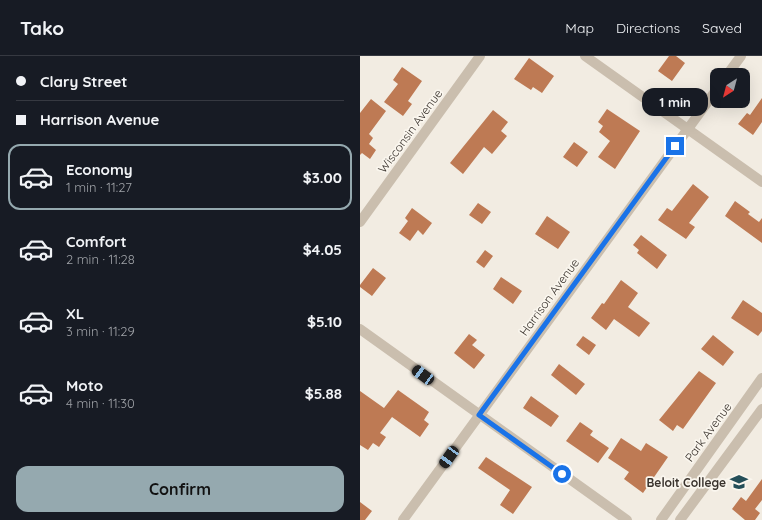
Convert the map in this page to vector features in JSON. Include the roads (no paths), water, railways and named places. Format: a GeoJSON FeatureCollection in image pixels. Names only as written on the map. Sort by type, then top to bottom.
{"type":"FeatureCollection","features":[{"type":"Feature","properties":{"kind":"street","name":"Wisconsin Avenue"},"geometry":{"type":"LineString","coordinates":[[360,222],[480,56]]}},
{"type":"Feature","properties":{"kind":"street"},"geometry":{"type":"LineString","coordinates":[[585,56],[762,182]]}},
{"type":"Feature","properties":{"kind":"street"},"geometry":{"type":"LineString","coordinates":[[733,68],[741,56]]}},
{"type":"Feature","properties":{"kind":"street","name":"Harrison Avenue"},"geometry":{"type":"LineString","coordinates":[[403,520],[710,99]]}},
{"type":"Feature","properties":{"kind":"street"},"geometry":{"type":"LineString","coordinates":[[360,329],[627,520]]}},
{"type":"Feature","properties":{"kind":"street","name":"Park Avenue"},"geometry":{"type":"LineString","coordinates":[[661,520],[762,378]]}},
{"type":"Feature","properties":{"kind":"street"},"geometry":{"type":"LineString","coordinates":[[680,520],[762,409]]}},
{"type":"Feature","properties":{"kind":"place","name":"Beloit College"},"geometry":{"type":"Point","coordinates":[739,482]}}]}
